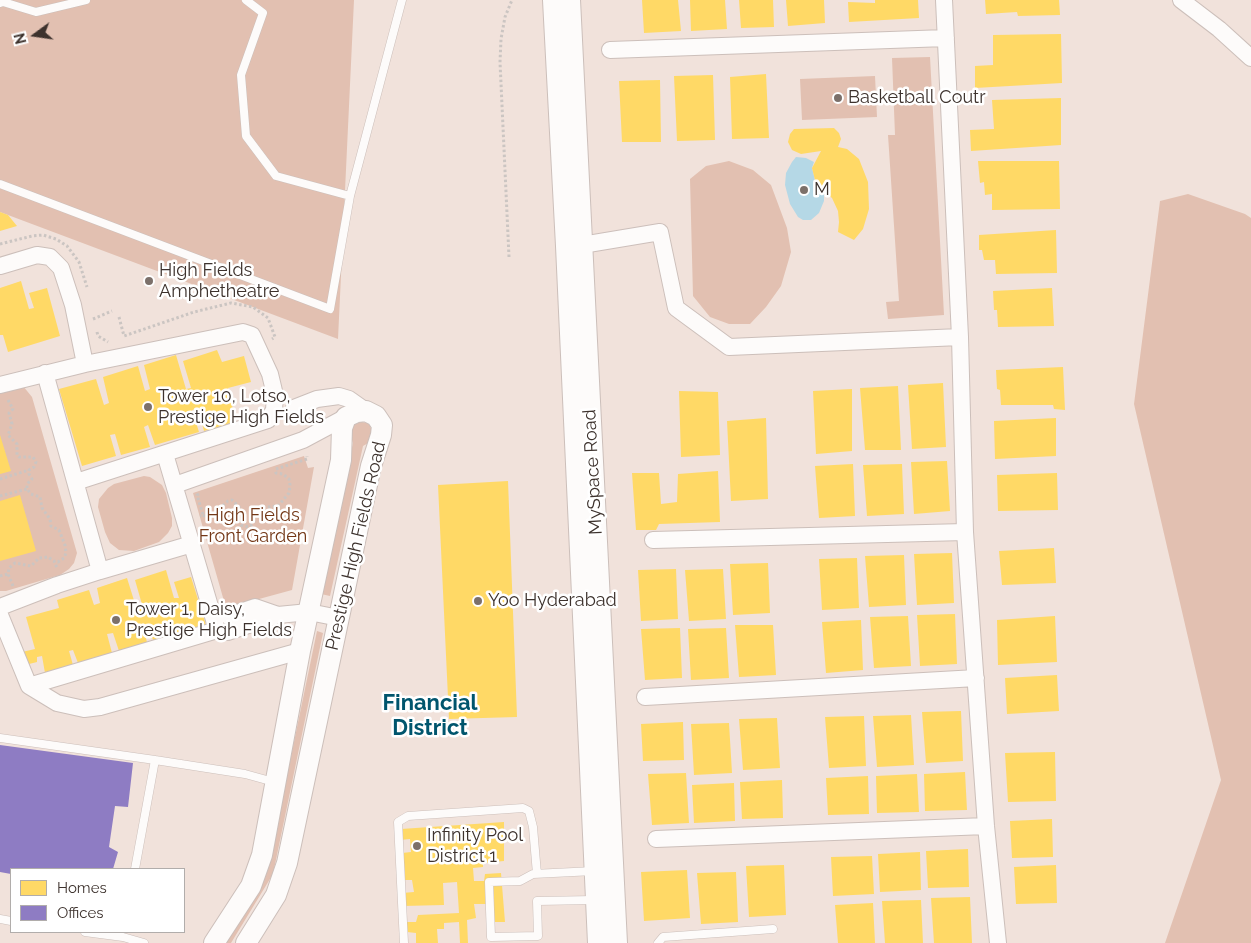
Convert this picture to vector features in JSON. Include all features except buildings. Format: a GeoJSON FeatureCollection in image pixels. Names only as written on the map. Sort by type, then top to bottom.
{"type":"FeatureCollection","features":[{"type":"Feature","properties":{"kind":"street","name":"MySpace Road"},"geometry":{"type":"LineString","coordinates":[[553,0],[596,900],[607,942]]}},
{"type":"Feature","properties":{"kind":"street","name":"MySpace Road"},"geometry":{"type":"LineString","coordinates":[[570,0],[582,245],[607,942]]}},
{"type":"Feature","properties":{"kind":"street"},"geometry":{"type":"LineString","coordinates":[[944,0],[960,337],[965,532],[986,826],[998,943]]}},
{"type":"Feature","properties":{"kind":"street"},"geometry":{"type":"LineString","coordinates":[[1180,0],[1219,29],[1251,58]]}},
{"type":"Feature","properties":{"kind":"street"},"geometry":{"type":"LineString","coordinates":[[610,50],[946,38]]}},
{"type":"Feature","properties":{"kind":"street"},"geometry":{"type":"LineString","coordinates":[[582,245],[660,232],[676,308],[729,347],[960,337]]}},
{"type":"Feature","properties":{"kind":"street"},"geometry":{"type":"LineString","coordinates":[[0,266],[37,255],[50,257],[61,268],[73,305],[85,364]]}},
{"type":"Feature","properties":{"kind":"street"},"geometry":{"type":"LineString","coordinates":[[2,391],[45,373],[85,364],[243,332],[252,335],[258,344],[270,374],[274,395],[274,410],[268,420],[76,482]]}},
{"type":"Feature","properties":{"kind":"street"},"geometry":{"type":"LineString","coordinates":[[45,373],[100,571]]}},
{"type":"Feature","properties":{"kind":"street"},"geometry":{"type":"LineString","coordinates":[[294,408],[316,399],[339,396],[349,399],[366,411]]}},
{"type":"Feature","properties":{"kind":"street"},"geometry":{"type":"LineString","coordinates":[[175,485],[303,440],[346,417],[357,412],[366,411]]}},
{"type":"Feature","properties":{"kind":"street","name":"Prestige High Fields Road"},"geometry":{"type":"LineString","coordinates":[[246,943],[276,895],[283,879],[371,466],[381,435],[382,424],[376,416],[366,411]]}},
{"type":"Feature","properties":{"kind":"street","name":"Prestige High Fields Road"},"geometry":{"type":"LineString","coordinates":[[214,943],[250,886],[257,870],[276,782],[300,651],[341,460],[342,428],[346,417]]}},
{"type":"Feature","properties":{"kind":"street"},"geometry":{"type":"LineString","coordinates":[[29,686],[217,630],[165,454]]}},
{"type":"Feature","properties":{"kind":"street"},"geometry":{"type":"LineString","coordinates":[[653,540],[965,532]]}},
{"type":"Feature","properties":{"kind":"street"},"geometry":{"type":"LineString","coordinates":[[0,606],[100,571],[192,544]]}},
{"type":"Feature","properties":{"kind":"street"},"geometry":{"type":"LineString","coordinates":[[228,624],[309,612],[338,618]]}},
{"type":"Feature","properties":{"kind":"street"},"geometry":{"type":"LineString","coordinates":[[0,615],[29,686],[57,703],[84,708],[100,707],[300,651]]}},
{"type":"Feature","properties":{"kind":"street"},"geometry":{"type":"LineString","coordinates":[[645,697],[976,678]]}},
{"type":"Feature","properties":{"kind":"street"},"geometry":{"type":"LineString","coordinates":[[656,839],[986,826]]}},
{"type":"Feature","properties":{"kind":"lane"},"geometry":{"type":"LineString","coordinates":[[0,3],[3,2],[36,12],[86,0]]}},
{"type":"Feature","properties":{"kind":"lane"},"geometry":{"type":"LineString","coordinates":[[246,0],[263,13],[241,75],[246,136],[276,176],[350,196]]}},
{"type":"Feature","properties":{"kind":"lane"},"geometry":{"type":"LineString","coordinates":[[0,184],[330,309],[350,196],[402,0]]}},
{"type":"Feature","properties":{"kind":"lane"},"geometry":{"type":"LineString","coordinates":[[0,738],[245,774],[276,782]]}},
{"type":"Feature","properties":{"kind":"lane"},"geometry":{"type":"LineString","coordinates":[[135,868],[155,760]]}},
{"type":"Feature","properties":{"kind":"lane"},"geometry":{"type":"LineString","coordinates":[[404,943],[398,822],[408,816],[522,808],[528,811],[533,827],[537,874]]}},
{"type":"Feature","properties":{"kind":"lane"},"geometry":{"type":"LineString","coordinates":[[595,871],[533,874],[520,881],[489,882],[491,937],[538,939],[537,901],[596,900]]}},
{"type":"Feature","properties":{"kind":"lane"},"geometry":{"type":"LineString","coordinates":[[658,943],[663,937],[774,929]]}},
{"type":"Feature","properties":{"kind":"lane"},"geometry":{"type":"LineString","coordinates":[[98,933],[123,935],[144,943]]}},
{"type":"Feature","properties":{"kind":"path"},"geometry":{"type":"LineString","coordinates":[[509,257],[500,62],[505,17],[512,0]]}},
{"type":"Feature","properties":{"kind":"path"},"geometry":{"type":"LineString","coordinates":[[119,317],[124,336],[194,312],[231,303],[253,307],[268,318],[275,337],[258,344]]}},
{"type":"Feature","properties":{"kind":"path"},"geometry":{"type":"LineString","coordinates":[[94,325],[92,318],[112,312]]}},
{"type":"Feature","properties":{"kind":"path"},"geometry":{"type":"LineString","coordinates":[[96,330],[98,336],[106,342],[116,344]]}},
{"type":"Feature","properties":{"kind":"path"},"geometry":{"type":"LineString","coordinates":[[0,479],[34,468],[36,462],[33,457],[23,458],[17,455],[17,444],[8,435],[12,424],[9,413],[13,409],[10,401],[2,391]]}},
{"type":"Feature","properties":{"kind":"path"},"geometry":{"type":"LineString","coordinates":[[29,470],[32,479],[27,484],[27,489],[31,494],[40,497],[42,508],[50,519],[50,526],[59,530],[61,534],[66,553],[64,558],[58,562],[54,561]]}},
{"type":"Feature","properties":{"kind":"path"},"geometry":{"type":"LineString","coordinates":[[203,515],[207,518],[211,516],[228,501],[232,500],[240,508],[238,520],[241,525],[248,527],[253,524],[258,508],[278,506],[289,493],[290,485],[288,479],[283,474],[276,473],[275,470]]}},
{"type":"Feature","properties":{"kind":"path"},"geometry":{"type":"LineString","coordinates":[[0,496],[27,489]]}},
{"type":"Feature","properties":{"kind":"path"},"geometry":{"type":"LineString","coordinates":[[19,599],[8,574],[10,568],[15,563],[31,566],[39,558],[48,557],[54,561],[63,583]]}},
{"type":"Feature","properties":{"kind":"path"},"geometry":{"type":"LineString","coordinates":[[0,576],[8,574]]}},
{"type":"Feature","properties":{"kind":"green space"},"geometry":{"type":"Polygon","coordinates":[[[0,0],[354,0],[338,339],[0,212],[0,0]]]}},
{"type":"Feature","properties":{"kind":"green space"},"geometry":{"type":"Polygon","coordinates":[[[930,57],[944,315],[888,319],[886,302],[899,301],[888,135],[895,135],[892,58],[930,57]]]}},
{"type":"Feature","properties":{"kind":"green space","name":"Basketball Coutr"},"geometry":{"type":"Polygon","coordinates":[[[875,76],[877,117],[802,120],[800,79],[875,76]]]}},
{"type":"Feature","properties":{"kind":"green space"},"geometry":{"type":"Polygon","coordinates":[[[729,161],[753,170],[771,185],[787,228],[791,252],[781,286],[766,307],[750,324],[729,324],[710,317],[693,296],[690,179],[706,166],[729,161]]]}},
{"type":"Feature","properties":{"kind":"green space"},"geometry":{"type":"Polygon","coordinates":[[[1188,194],[1245,214],[1251,218],[1251,943],[1165,943],[1221,780],[1134,404],[1160,201],[1188,194]]]}},
{"type":"Feature","properties":{"kind":"green space"},"geometry":{"type":"Polygon","coordinates":[[[0,386],[23,386],[32,397],[77,553],[74,563],[60,575],[6,591],[0,591],[0,386]]]}},
{"type":"Feature","properties":{"kind":"green space"},"geometry":{"type":"Polygon","coordinates":[[[361,422],[369,423],[373,434],[370,442],[363,446],[330,596],[321,594],[353,443],[350,434],[353,425],[361,422]]]}},
{"type":"Feature","properties":{"kind":"green space","name":"High Fields Front Garden"},"geometry":{"type":"Polygon","coordinates":[[[304,456],[308,468],[314,467],[292,590],[226,608],[193,493],[304,456]]]}},
{"type":"Feature","properties":{"kind":"green space"},"geometry":{"type":"Polygon","coordinates":[[[144,476],[150,477],[162,485],[166,493],[172,526],[159,542],[134,551],[119,550],[110,543],[105,532],[98,507],[99,499],[114,484],[144,476]]]}},
{"type":"Feature","properties":{"kind":"green space"},"geometry":{"type":"Polygon","coordinates":[[[317,631],[323,633],[273,874],[231,943],[223,943],[267,872],[317,631]]]}},
{"type":"Feature","properties":{"kind":"water","name":"M"},"geometry":{"type":"Polygon","coordinates":[[[796,157],[806,158],[814,162],[812,168],[816,184],[824,192],[824,201],[819,213],[811,220],[803,220],[798,217],[790,204],[785,185],[786,173],[796,157]]]}},
{"type":"Feature","properties":{"kind":"place","name":"Basketball Coutr"},"geometry":{"type":"Point","coordinates":[838,98]}},
{"type":"Feature","properties":{"kind":"place","name":"M"},"geometry":{"type":"Point","coordinates":[804,190]}},
{"type":"Feature","properties":{"kind":"place","name":"High Fields Amphetheatre"},"geometry":{"type":"Point","coordinates":[149,281]}},
{"type":"Feature","properties":{"kind":"place","name":"Tower 10, Lotso, Prestige High Fields"},"geometry":{"type":"Point","coordinates":[148,407]}},
{"type":"Feature","properties":{"kind":"place","name":"Yoo Hyderabad"},"geometry":{"type":"Point","coordinates":[478,601]}},
{"type":"Feature","properties":{"kind":"place","name":"Tower 1, Daisy, Prestige High Fields"},"geometry":{"type":"Point","coordinates":[116,620]}},
{"type":"Feature","properties":{"kind":"place","name":"Infinity Pool District 1"},"geometry":{"type":"Point","coordinates":[417,846]}},
{"type":"Feature","properties":{"kind":"district","name":"Financial District"},"geometry":{"type":"Point","coordinates":[430,716]}}]}
